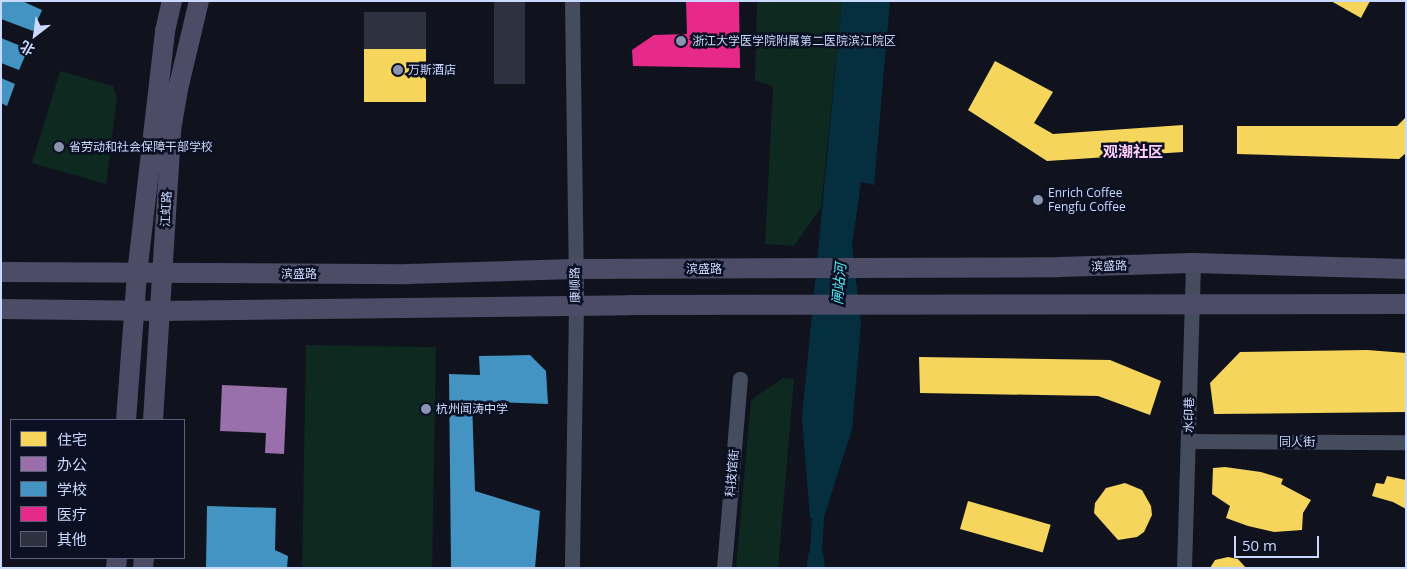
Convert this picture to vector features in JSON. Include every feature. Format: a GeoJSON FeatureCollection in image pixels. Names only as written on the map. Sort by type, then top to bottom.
{"type":"FeatureCollection","features":[{"type":"Feature","properties":{"kind":"main road","name":"江虹路"},"geometry":{"type":"LineString","coordinates":[[126,419],[137,274],[165,32],[172,1]]}},
{"type":"Feature","properties":{"kind":"main road","name":"江虹路"},"geometry":{"type":"LineString","coordinates":[[153,419],[171,130],[178,89],[199,1]]}},
{"type":"Feature","properties":{"kind":"main road","name":"滨盛路"},"geometry":{"type":"LineString","coordinates":[[1,272],[398,274],[575,269],[1059,267],[1193,263],[1406,269]]}},
{"type":"Feature","properties":{"kind":"main road"},"geometry":{"type":"LineString","coordinates":[[1,309],[160,311],[630,305],[1406,304]]}},
{"type":"Feature","properties":{"kind":"street","name":"康顺路"},"geometry":{"type":"LineString","coordinates":[[572,1],[576,306],[572,568]]}},
{"type":"Feature","properties":{"kind":"street","name":"水印巷"},"geometry":{"type":"LineString","coordinates":[[1184,568],[1193,263]]}},
{"type":"Feature","properties":{"kind":"street","name":"科技馆街"},"geometry":{"type":"LineString","coordinates":[[724,568],[740,379]]}},
{"type":"Feature","properties":{"kind":"street","name":"同人街"},"geometry":{"type":"LineString","coordinates":[[1188,442],[1406,442]]}},
{"type":"Feature","properties":{"kind":"green space"},"geometry":{"type":"Polygon","coordinates":[[[757,1],[842,1],[821,208],[794,246],[765,244],[773,87],[755,80],[757,1]]]}},
{"type":"Feature","properties":{"kind":"green space"},"geometry":{"type":"Polygon","coordinates":[[[60,71],[113,86],[117,98],[106,184],[32,163],[60,71]]]}},
{"type":"Feature","properties":{"kind":"green space"},"geometry":{"type":"Polygon","coordinates":[[[306,345],[436,347],[432,568],[302,568],[306,345]]]}},
{"type":"Feature","properties":{"kind":"green space"},"geometry":{"type":"Polygon","coordinates":[[[783,378],[794,379],[778,568],[736,568],[751,400],[783,378]]]}},
{"type":"Feature","properties":{"kind":"water"},"geometry":{"type":"Polygon","coordinates":[[[842,1],[890,1],[874,185],[861,182],[852,245],[861,324],[852,429],[824,517],[810,518],[802,418],[842,1]]]}},
{"type":"Feature","properties":{"kind":"water"},"geometry":{"type":"Polygon","coordinates":[[[823,552],[825,568],[807,568],[808,553],[823,552]]]}},
{"type":"Feature","properties":{"kind":"building: 住宅"},"geometry":{"type":"Polygon","coordinates":[[[1331,1],[1370,1],[1361,18],[1331,1]]]}},
{"type":"Feature","properties":{"kind":"building: 住宅"},"geometry":{"type":"Polygon","coordinates":[[[364,12],[426,12],[426,102],[364,102],[364,12]]]}},
{"type":"Feature","properties":{"kind":"building: 住宅"},"geometry":{"type":"Polygon","coordinates":[[[995,61],[1053,92],[1034,123],[1053,134],[1183,125],[1183,152],[1047,161],[968,110],[995,61]]]}},
{"type":"Feature","properties":{"kind":"building: 住宅"},"geometry":{"type":"Polygon","coordinates":[[[1406,117],[1406,153],[1399,159],[1237,154],[1237,126],[1397,126],[1406,117]]]}},
{"type":"Feature","properties":{"kind":"building: 住宅"},"geometry":{"type":"Polygon","coordinates":[[[1367,350],[1406,353],[1406,412],[1214,414],[1210,383],[1240,352],[1367,350]]]}},
{"type":"Feature","properties":{"kind":"building: 住宅"},"geometry":{"type":"Polygon","coordinates":[[[919,357],[1110,360],[1161,381],[1150,415],[1098,396],[920,393],[919,357]]]}},
{"type":"Feature","properties":{"kind":"building: 住宅"},"geometry":{"type":"Polygon","coordinates":[[[1225,467],[1261,472],[1283,479],[1281,484],[1311,500],[1303,513],[1302,530],[1274,532],[1248,526],[1226,518],[1230,506],[1212,494],[1213,468],[1225,467]]]}},
{"type":"Feature","properties":{"kind":"building: 住宅"},"geometry":{"type":"Polygon","coordinates":[[[1387,476],[1406,480],[1406,509],[1393,502],[1372,496],[1376,483],[1384,484],[1387,476]]]}},
{"type":"Feature","properties":{"kind":"building: 住宅"},"geometry":{"type":"Polygon","coordinates":[[[1125,483],[1142,490],[1151,506],[1152,515],[1144,532],[1137,537],[1118,540],[1094,513],[1095,503],[1106,488],[1125,483]]]}},
{"type":"Feature","properties":{"kind":"building: 住宅"},"geometry":{"type":"Polygon","coordinates":[[[968,501],[1051,525],[1043,553],[960,529],[968,501]]]}},
{"type":"Feature","properties":{"kind":"building: 住宅"},"geometry":{"type":"Polygon","coordinates":[[[1228,557],[1238,559],[1246,568],[1210,568],[1215,560],[1228,557]]]}},
{"type":"Feature","properties":{"kind":"building: 办公"},"geometry":{"type":"Polygon","coordinates":[[[222,385],[287,388],[284,454],[265,453],[266,433],[220,431],[222,385]]]}},
{"type":"Feature","properties":{"kind":"building: 学校"},"geometry":{"type":"Polygon","coordinates":[[[1,1],[22,1],[42,10],[33,31],[1,19],[1,1]]]}},
{"type":"Feature","properties":{"kind":"building: 学校"},"geometry":{"type":"Polygon","coordinates":[[[1,38],[28,49],[19,70],[1,63],[1,38]]]}},
{"type":"Feature","properties":{"kind":"building: 学校"},"geometry":{"type":"Polygon","coordinates":[[[1,78],[15,84],[7,106],[1,103],[1,78]]]}},
{"type":"Feature","properties":{"kind":"building: 学校"},"geometry":{"type":"Polygon","coordinates":[[[530,355],[546,371],[548,404],[472,401],[475,491],[540,511],[535,568],[451,568],[449,374],[480,375],[479,356],[530,355]]]}},
{"type":"Feature","properties":{"kind":"building: 学校"},"geometry":{"type":"Polygon","coordinates":[[[207,506],[276,508],[275,550],[288,556],[287,568],[206,568],[207,506]]]}},
{"type":"Feature","properties":{"kind":"building: 医疗"},"geometry":{"type":"Polygon","coordinates":[[[686,1],[739,1],[740,68],[633,66],[632,50],[654,35],[687,34],[686,1]]]}},
{"type":"Feature","properties":{"kind":"building: 其他"},"geometry":{"type":"Polygon","coordinates":[[[494,1],[525,1],[525,84],[494,84],[494,1]]]}},
{"type":"Feature","properties":{"kind":"building: 其他"},"geometry":{"type":"Polygon","coordinates":[[[364,12],[426,12],[426,49],[364,49],[364,12]]]}},
{"type":"Feature","properties":{"kind":"waterway","name":"闸站河"},"geometry":{"type":"LineString","coordinates":[[815,568],[819,500]]}},
{"type":"Feature","properties":{"kind":"place","name":"浙江大学医学院附属第二医院滨江院区"},"geometry":{"type":"Point","coordinates":[681,41]}},
{"type":"Feature","properties":{"kind":"place","name":"万斯酒店"},"geometry":{"type":"Point","coordinates":[398,70]}},
{"type":"Feature","properties":{"kind":"place","name":"省劳动和社会保障干部学校"},"geometry":{"type":"Point","coordinates":[59,147]}},
{"type":"Feature","properties":{"kind":"place","name":"Enrich Coffee Fengfu Coffee"},"geometry":{"type":"Point","coordinates":[1038,200]}},
{"type":"Feature","properties":{"kind":"place","name":"杭州闻涛中学"},"geometry":{"type":"Point","coordinates":[426,409]}},
{"type":"Feature","properties":{"kind":"district","name":"观潮社区"},"geometry":{"type":"Point","coordinates":[1133,152]}}]}
